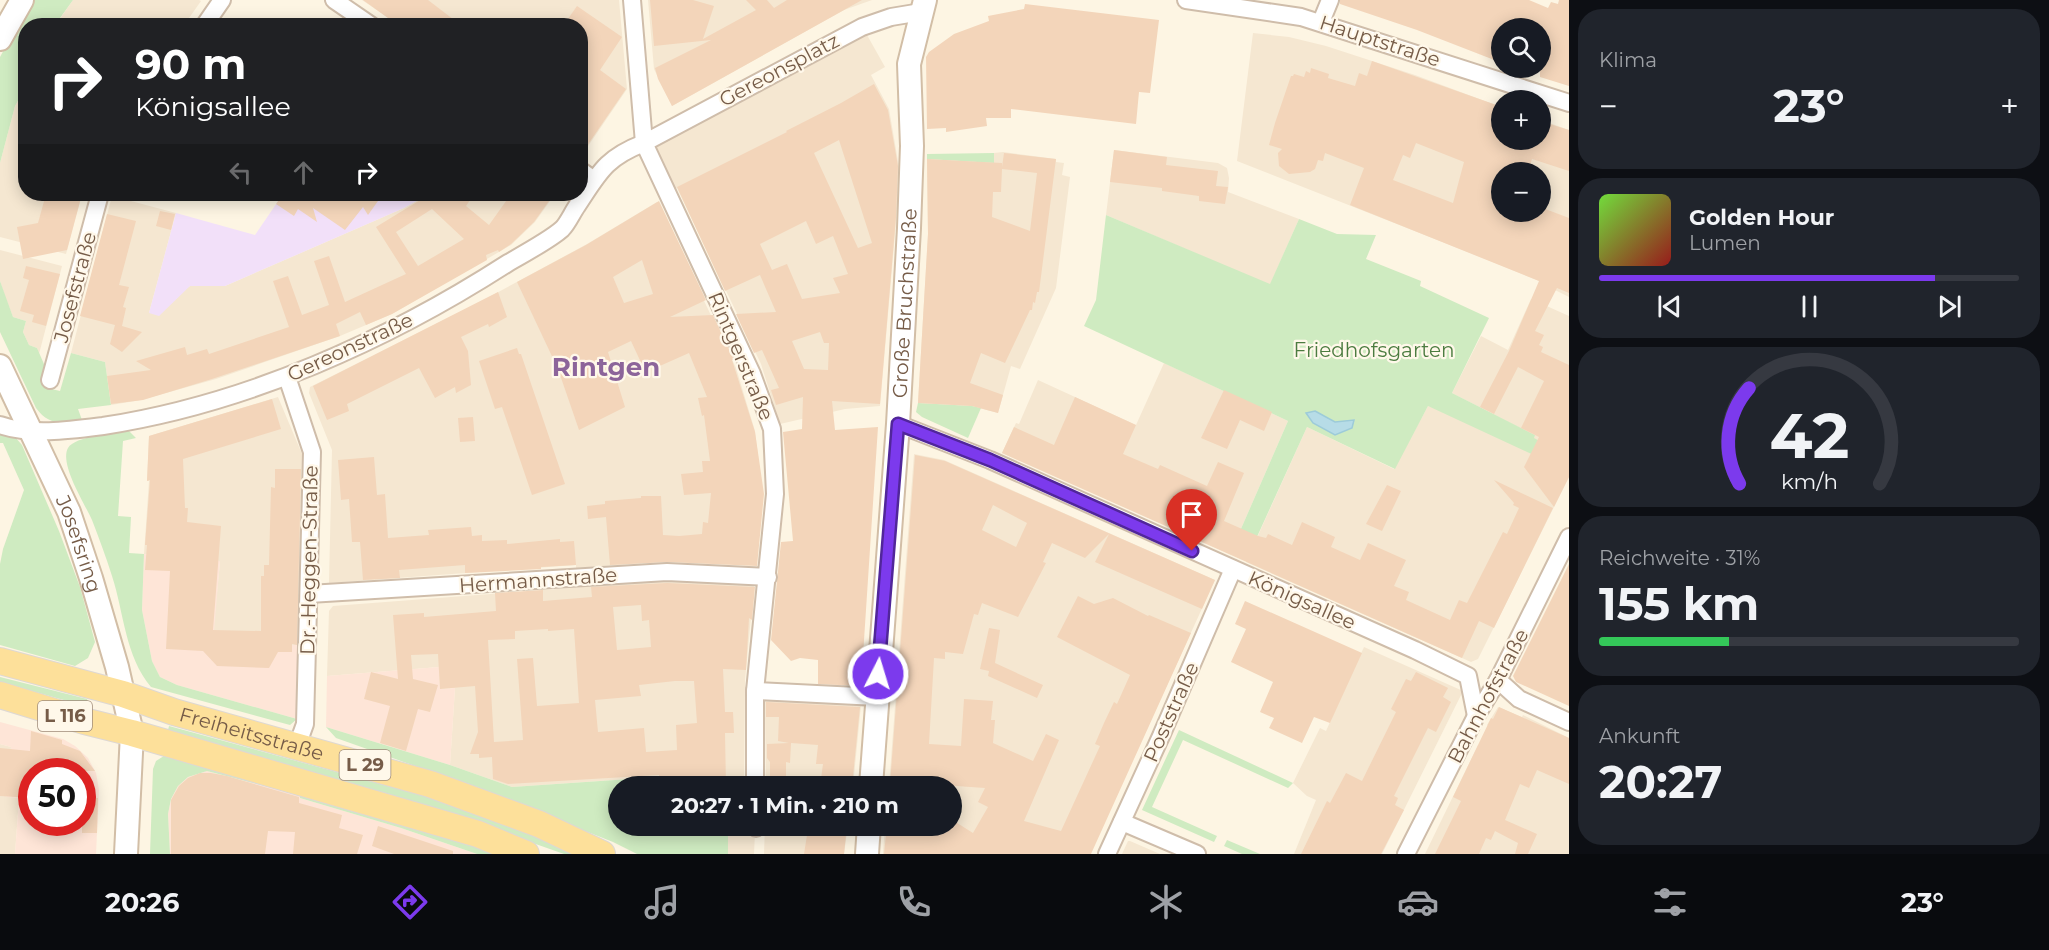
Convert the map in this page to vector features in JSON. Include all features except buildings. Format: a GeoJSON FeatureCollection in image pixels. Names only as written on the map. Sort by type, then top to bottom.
{"type":"FeatureCollection","features":[{"type":"Feature","properties":{"kind":"main road"},"geometry":{"type":"LineString","coordinates":[[0,39],[22,0]]}},
{"type":"Feature","properties":{"kind":"main road","name":"Große Bruchstraße"},"geometry":{"type":"LineString","coordinates":[[872,776],[898,424],[912,146],[909,64],[923,6]]}},
{"type":"Feature","properties":{"kind":"main road","name":"Josefsring"},"geometry":{"type":"LineString","coordinates":[[0,366],[69,512],[92,578],[123,694],[132,733],[126,854]]}},
{"type":"Feature","properties":{"kind":"main road","name":"Freiheitsstraße"},"geometry":{"type":"LineString","coordinates":[[0,661],[123,694],[174,712],[441,788],[539,824],[602,854]]}},
{"type":"Feature","properties":{"kind":"main road","name":"Freiheitsstraße"},"geometry":{"type":"LineString","coordinates":[[0,695],[478,834],[526,854]]}},
{"type":"Feature","properties":{"kind":"main road"},"geometry":{"type":"LineString","coordinates":[[867,854],[868,836]]}},
{"type":"Feature","properties":{"kind":"street"},"geometry":{"type":"LineString","coordinates":[[210,18],[222,0]]}},
{"type":"Feature","properties":{"kind":"street"},"geometry":{"type":"LineString","coordinates":[[334,0],[360,18]]}},
{"type":"Feature","properties":{"kind":"street"},"geometry":{"type":"LineString","coordinates":[[633,0],[644,143]]}},
{"type":"Feature","properties":{"kind":"street","name":"Hauptstraße"},"geometry":{"type":"LineString","coordinates":[[1186,0],[1301,16],[1569,103]]}},
{"type":"Feature","properties":{"kind":"street"},"geometry":{"type":"LineString","coordinates":[[1321,22],[1330,0]]}},
{"type":"Feature","properties":{"kind":"street","name":"Gereonsplatz"},"geometry":{"type":"LineString","coordinates":[[644,143],[862,27],[923,6]]}},
{"type":"Feature","properties":{"kind":"street","name":"Gereonstraße"},"geometry":{"type":"LineString","coordinates":[[588,174],[626,150],[644,143]]}},
{"type":"Feature","properties":{"kind":"street","name":"Rintgerstraße"},"geometry":{"type":"LineString","coordinates":[[644,143],[752,374],[772,429],[775,494],[755,691],[755,776]]}},
{"type":"Feature","properties":{"kind":"street","name":"Josefstraße"},"geometry":{"type":"LineString","coordinates":[[50,380],[98,201]]}},
{"type":"Feature","properties":{"kind":"street","name":"Gereonstraße"},"geometry":{"type":"LineString","coordinates":[[0,425],[61,432],[144,420],[287,377],[357,347],[426,312],[492,273],[562,229],[575,201]]}},
{"type":"Feature","properties":{"kind":"street","name":"Dr.-Heggen-Straße"},"geometry":{"type":"LineString","coordinates":[[287,377],[312,452],[305,724],[297,746]]}},
{"type":"Feature","properties":{"kind":"street","name":"Königsallee"},"geometry":{"type":"LineString","coordinates":[[898,424],[990,460],[1415,650],[1468,676],[1476,716]]}},
{"type":"Feature","properties":{"kind":"street","name":"Bahnhofstraße"},"geometry":{"type":"LineString","coordinates":[[1406,854],[1476,716],[1498,680],[1569,537]]}},
{"type":"Feature","properties":{"kind":"street","name":"Poststraße"},"geometry":{"type":"LineString","coordinates":[[1107,854],[1233,569]]}},
{"type":"Feature","properties":{"kind":"street","name":"Hermannstraße"},"geometry":{"type":"LineString","coordinates":[[309,594],[667,572],[768,577]]}},
{"type":"Feature","properties":{"kind":"street"},"geometry":{"type":"LineString","coordinates":[[1498,680],[1519,699],[1569,722]]}},
{"type":"Feature","properties":{"kind":"street"},"geometry":{"type":"LineString","coordinates":[[755,691],[877,697]]}},
{"type":"Feature","properties":{"kind":"street"},"geometry":{"type":"LineString","coordinates":[[1122,822],[1197,854]]}},
{"type":"Feature","properties":{"kind":"shaded area"},"geometry":{"type":"Polygon","coordinates":[[[73,0],[201,1],[189,18],[61,18],[73,0]]]}},
{"type":"Feature","properties":{"kind":"shaded area"},"geometry":{"type":"Polygon","coordinates":[[[362,0],[619,0],[627,89],[588,146],[588,18],[389,18],[362,0]]]}},
{"type":"Feature","properties":{"kind":"shaded area"},"geometry":{"type":"Polygon","coordinates":[[[648,0],[872,0],[844,10],[672,106],[654,69],[648,0]]]}},
{"type":"Feature","properties":{"kind":"shaded area"},"geometry":{"type":"Polygon","coordinates":[[[1253,33],[1289,37],[1326,46],[1491,103],[1491,150],[1551,150],[1551,124],[1569,130],[1569,297],[1553,289],[1554,287],[1237,161],[1253,33]]]}},
{"type":"Feature","properties":{"kind":"shaded area"},"geometry":{"type":"Polygon","coordinates":[[[867,35],[885,67],[871,75],[889,109],[899,167],[880,406],[845,409],[780,424],[761,364],[655,147],[867,35]]]}},
{"type":"Feature","properties":{"kind":"shaded area"},"geometry":{"type":"Polygon","coordinates":[[[18,101],[18,201],[80,201],[66,254],[0,237],[0,163],[18,101]]]}},
{"type":"Feature","properties":{"kind":"shaded area"},"geometry":{"type":"Polygon","coordinates":[[[1114,150],[1218,163],[1227,168],[1228,192],[1299,219],[1270,285],[1106,215],[1114,150]]]}},
{"type":"Feature","properties":{"kind":"shaded area"},"geometry":{"type":"Polygon","coordinates":[[[1003,152],[1056,159],[1056,162],[1064,163],[1062,175],[1070,177],[1056,288],[1020,369],[1011,366],[998,413],[972,406],[918,403],[928,234],[927,159],[993,163],[994,153],[1003,152]]]}},
{"type":"Feature","properties":{"kind":"shaded area"},"geometry":{"type":"Polygon","coordinates":[[[111,201],[131,201],[176,213],[149,313],[190,286],[225,286],[416,201],[550,201],[535,222],[511,245],[392,314],[340,336],[216,379],[141,400],[111,405],[105,362],[71,353],[111,201]]]}},
{"type":"Feature","properties":{"kind":"shaded area"},"geometry":{"type":"Polygon","coordinates":[[[278,201],[416,201],[225,286],[190,286],[159,316],[149,313],[176,213],[255,235],[278,201]]]}},
{"type":"Feature","properties":{"kind":"shaded area"},"geometry":{"type":"Polygon","coordinates":[[[657,202],[736,368],[755,431],[762,489],[681,560],[576,568],[576,565],[329,583],[332,450],[309,393],[310,387],[478,303],[587,244],[657,202]]]}},
{"type":"Feature","properties":{"kind":"shaded area"},"geometry":{"type":"Polygon","coordinates":[[[0,250],[62,266],[39,354],[37,348],[29,345],[23,332],[26,321],[13,317],[4,294],[0,281],[0,250]]]}},
{"type":"Feature","properties":{"kind":"shaded area"},"geometry":{"type":"Polygon","coordinates":[[[1531,299],[1569,316],[1569,477],[1478,659],[1471,662],[1246,562],[1307,427],[1394,469],[1428,406],[1533,438],[1534,435],[1452,393],[1481,336],[1508,350],[1531,299]]]}},
{"type":"Feature","properties":{"kind":"shaded area"},"geometry":{"type":"Polygon","coordinates":[[[1164,363],[1288,421],[1230,554],[1002,453],[1016,423],[1019,424],[1038,380],[1136,425],[1164,363]]]}},
{"type":"Feature","properties":{"kind":"shaded area"},"geometry":{"type":"Polygon","coordinates":[[[278,397],[302,454],[298,645],[212,643],[220,562],[144,554],[149,481],[147,481],[149,436],[278,397]]]}},
{"type":"Feature","properties":{"kind":"shaded area"},"geometry":{"type":"Polygon","coordinates":[[[914,454],[944,460],[1215,580],[1090,854],[883,854],[884,836],[962,836],[962,776],[890,776],[914,454]]]}},
{"type":"Feature","properties":{"kind":"shaded area"},"geometry":{"type":"Polygon","coordinates":[[[144,554],[220,561],[213,643],[298,645],[297,719],[177,685],[160,677],[152,661],[142,610],[144,554]]]}},
{"type":"Feature","properties":{"kind":"shaded area"},"geometry":{"type":"Polygon","coordinates":[[[703,580],[754,585],[745,680],[744,776],[608,776],[608,780],[512,787],[450,765],[455,688],[440,689],[439,667],[327,676],[329,611],[333,606],[662,581],[703,580]]]}},
{"type":"Feature","properties":{"kind":"shaded area"},"geometry":{"type":"Polygon","coordinates":[[[1364,647],[1463,691],[1382,854],[1294,854],[1316,800],[1307,796],[1293,783],[1320,728],[1326,731],[1364,647]]]}},
{"type":"Feature","properties":{"kind":"shaded area"},"geometry":{"type":"Polygon","coordinates":[[[439,667],[440,689],[455,688],[450,765],[326,727],[327,676],[439,667]]]}},
{"type":"Feature","properties":{"kind":"shaded area"},"geometry":{"type":"Polygon","coordinates":[[[765,700],[861,705],[854,776],[766,776],[765,700]]]}},
{"type":"Feature","properties":{"kind":"shaded area"},"geometry":{"type":"Polygon","coordinates":[[[1498,707],[1522,717],[1523,715],[1569,738],[1569,854],[1425,854],[1487,725],[1498,707]]]}},
{"type":"Feature","properties":{"kind":"shaded area"},"geometry":{"type":"Polygon","coordinates":[[[0,722],[63,739],[88,758],[18,758],[18,798],[6,797],[11,747],[0,744],[0,722]]]}},
{"type":"Feature","properties":{"kind":"shaded area"},"geometry":{"type":"Polygon","coordinates":[[[0,744],[11,747],[6,796],[18,798],[18,812],[15,854],[0,854],[0,744]]]}},
{"type":"Feature","properties":{"kind":"shaded area"},"geometry":{"type":"Polygon","coordinates":[[[207,771],[300,795],[300,798],[401,828],[477,854],[170,854],[168,814],[171,799],[178,786],[188,777],[207,771]]]}},
{"type":"Feature","properties":{"kind":"shaded area"},"geometry":{"type":"Polygon","coordinates":[[[96,773],[99,790],[96,854],[15,854],[18,812],[18,836],[96,836],[96,773]]]}},
{"type":"Feature","properties":{"kind":"shaded area"},"geometry":{"type":"Polygon","coordinates":[[[728,836],[755,836],[754,854],[728,854],[728,836]]]}},
{"type":"Feature","properties":{"kind":"shaded area"},"geometry":{"type":"Polygon","coordinates":[[[765,836],[846,836],[844,854],[764,854],[765,836]]]}},
{"type":"Feature","properties":{"kind":"shaded area"},"geometry":{"type":"Polygon","coordinates":[[[1130,841],[1160,854],[1122,854],[1130,841]]]}},
{"type":"Feature","properties":{"kind":"green space"},"geometry":{"type":"Polygon","coordinates":[[[31,0],[73,0],[60,18],[21,18],[31,0]]]}},
{"type":"Feature","properties":{"kind":"green space"},"geometry":{"type":"Polygon","coordinates":[[[18,24],[18,101],[0,163],[0,57],[18,24]]]}},
{"type":"Feature","properties":{"kind":"green space"},"geometry":{"type":"Polygon","coordinates":[[[994,153],[994,163],[927,159],[927,154],[994,153]]]}},
{"type":"Feature","properties":{"kind":"green space","name":"Friedhofsgarten"},"geometry":{"type":"Polygon","coordinates":[[[1106,215],[1270,284],[1299,219],[1337,234],[1376,235],[1366,259],[1421,281],[1420,286],[1489,318],[1452,393],[1535,435],[1534,438],[1547,445],[1540,458],[1428,406],[1395,469],[1307,427],[1246,561],[1230,554],[1288,421],[1084,326],[1096,300],[1106,215]]]}},
{"type":"Feature","properties":{"kind":"green space"},"geometry":{"type":"Polygon","coordinates":[[[0,281],[13,317],[26,321],[23,332],[29,345],[37,348],[47,371],[43,387],[60,391],[71,353],[105,362],[111,405],[78,409],[82,420],[68,422],[56,422],[41,414],[0,332],[0,281]]]}},
{"type":"Feature","properties":{"kind":"green space"},"geometry":{"type":"Polygon","coordinates":[[[918,403],[981,408],[968,438],[922,417],[916,412],[918,403]]]}},
{"type":"Feature","properties":{"kind":"green space"},"geometry":{"type":"Polygon","coordinates":[[[129,431],[136,438],[123,441],[118,516],[131,517],[129,553],[144,554],[142,610],[152,661],[160,677],[177,685],[297,719],[290,725],[151,687],[142,675],[130,648],[105,555],[92,520],[70,474],[66,455],[68,448],[79,441],[129,431]]]}},
{"type":"Feature","properties":{"kind":"green space"},"geometry":{"type":"Polygon","coordinates":[[[0,432],[14,436],[22,445],[80,587],[95,642],[88,658],[75,666],[0,645],[0,564],[24,490],[3,443],[0,443],[0,432]]]}},
{"type":"Feature","properties":{"kind":"green space"},"geometry":{"type":"Polygon","coordinates":[[[0,677],[87,699],[88,703],[85,706],[0,682],[0,677]]]}},
{"type":"Feature","properties":{"kind":"green space"},"geometry":{"type":"Polygon","coordinates":[[[169,726],[428,797],[586,854],[564,854],[493,829],[173,734],[168,730],[169,726]]]}},
{"type":"Feature","properties":{"kind":"green space"},"geometry":{"type":"Polygon","coordinates":[[[326,727],[450,765],[512,787],[608,780],[608,836],[728,836],[728,854],[637,854],[613,842],[466,784],[336,738],[326,727]]]}},
{"type":"Feature","properties":{"kind":"green space"},"geometry":{"type":"Polygon","coordinates":[[[1179,730],[1293,783],[1288,788],[1183,740],[1152,807],[1217,836],[1214,842],[1142,810],[1179,730]]]}},
{"type":"Feature","properties":{"kind":"green space"},"geometry":{"type":"Polygon","coordinates":[[[167,754],[505,854],[477,854],[401,828],[300,798],[300,795],[207,771],[188,777],[178,786],[171,799],[168,814],[170,854],[150,854],[153,769],[156,761],[167,754]]]}},
{"type":"Feature","properties":{"kind":"green space"},"geometry":{"type":"Polygon","coordinates":[[[1227,840],[1260,854],[1242,854],[1224,846],[1227,840]]]}},
{"type":"Feature","properties":{"kind":"water"},"geometry":{"type":"Polygon","coordinates":[[[1315,411],[1335,422],[1354,420],[1352,428],[1335,435],[1313,423],[1306,413],[1315,411]]]}},
{"type":"Feature","properties":{"kind":"district","name":"Rintgen"},"geometry":{"type":"Point","coordinates":[606,367]}},
{"type":"Feature","properties":{"kind":"route"},"geometry":{"type":"LineString","coordinates":[[878,674],[898,424],[990,460],[1192,551]]}}]}
